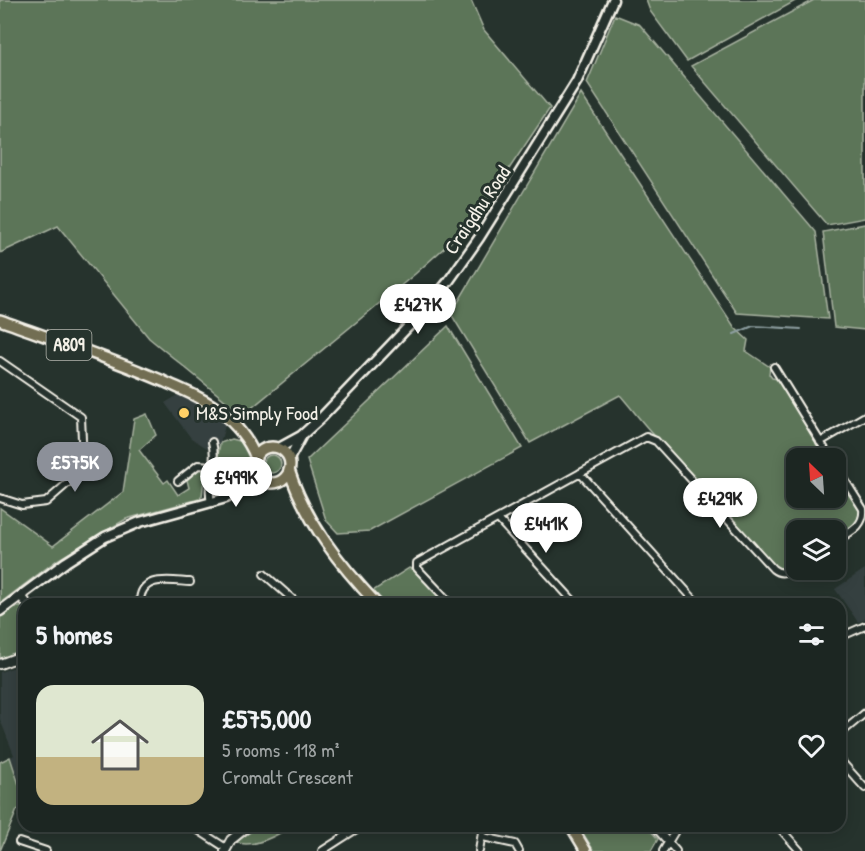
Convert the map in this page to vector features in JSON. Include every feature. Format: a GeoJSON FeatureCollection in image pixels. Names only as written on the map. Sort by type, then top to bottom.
{"type":"FeatureCollection","features":[{"type":"Feature","properties":{"kind":"main road","name":"Craigdhu Road"},"geometry":{"type":"LineString","coordinates":[[279,448],[301,436],[342,396],[448,282],[501,206],[573,90],[613,0]]}},
{"type":"Feature","properties":{"kind":"main road","name":"A809"},"geometry":{"type":"LineString","coordinates":[[0,320],[138,370],[194,395],[218,410],[248,439],[267,448]]}},
{"type":"Feature","properties":{"kind":"main road","name":"Craigdhu Road"},"geometry":{"type":"LineString","coordinates":[[289,459],[301,436]]}},
{"type":"Feature","properties":{"kind":"main road","name":"A809"},"geometry":{"type":"LineString","coordinates":[[248,439],[256,458]]}},
{"type":"Feature","properties":{"kind":"main road"},"geometry":{"type":"LineString","coordinates":[[248,486],[256,458],[267,448],[279,448],[283,451],[289,459],[289,470],[296,491],[336,558],[371,598]]}},
{"type":"Feature","properties":{"kind":"main road"},"geometry":{"type":"LineString","coordinates":[[255,468],[259,477],[296,491]]}},
{"type":"Feature","properties":{"kind":"main road"},"geometry":{"type":"LineString","coordinates":[[18,598],[66,562],[105,537],[140,522],[234,495],[248,486],[282,480],[289,470]]}},
{"type":"Feature","properties":{"kind":"main road"},"geometry":{"type":"LineString","coordinates":[[0,611],[18,598]]}},
{"type":"Feature","properties":{"kind":"main road"},"geometry":{"type":"LineString","coordinates":[[575,832],[586,851]]}},
{"type":"Feature","properties":{"kind":"street"},"geometry":{"type":"LineString","coordinates":[[0,361],[81,417],[83,462],[77,474],[46,502],[22,505],[0,498]]}},
{"type":"Feature","properties":{"kind":"street"},"geometry":{"type":"LineString","coordinates":[[774,368],[824,448]]}},
{"type":"Feature","properties":{"kind":"street"},"geometry":{"type":"LineString","coordinates":[[820,442],[865,416]]}},
{"type":"Feature","properties":{"kind":"street"},"geometry":{"type":"LineString","coordinates":[[445,598],[417,568],[417,563],[641,439],[651,438],[773,570],[786,572]]}},
{"type":"Feature","properties":{"kind":"street"},"geometry":{"type":"LineString","coordinates":[[211,502],[209,489],[214,451],[212,442]]}},
{"type":"Feature","properties":{"kind":"street"},"geometry":{"type":"LineString","coordinates":[[178,481],[198,465],[212,466]]}},
{"type":"Feature","properties":{"kind":"street"},"geometry":{"type":"LineString","coordinates":[[579,473],[693,598]]}},
{"type":"Feature","properties":{"kind":"street"},"geometry":{"type":"LineString","coordinates":[[846,482],[863,509],[864,516],[857,527],[846,534]]}},
{"type":"Feature","properties":{"kind":"street"},"geometry":{"type":"LineString","coordinates":[[498,519],[570,598]]}},
{"type":"Feature","properties":{"kind":"street"},"geometry":{"type":"LineString","coordinates":[[264,574],[290,598]]}},
{"type":"Feature","properties":{"kind":"street"},"geometry":{"type":"LineString","coordinates":[[140,598],[143,590],[152,582],[160,580],[190,582]]}},
{"type":"Feature","properties":{"kind":"street"},"geometry":{"type":"LineString","coordinates":[[846,634],[865,626]]}},
{"type":"Feature","properties":{"kind":"street"},"geometry":{"type":"LineString","coordinates":[[0,664],[18,658]]}},
{"type":"Feature","properties":{"kind":"street"},"geometry":{"type":"LineString","coordinates":[[846,729],[865,714]]}},
{"type":"Feature","properties":{"kind":"street"},"geometry":{"type":"LineString","coordinates":[[846,767],[865,788]]}},
{"type":"Feature","properties":{"kind":"street"},"geometry":{"type":"LineString","coordinates":[[201,832],[225,849],[239,832]]}},
{"type":"Feature","properties":{"kind":"street"},"geometry":{"type":"LineString","coordinates":[[322,851],[352,832]]}},
{"type":"Feature","properties":{"kind":"street"},"geometry":{"type":"LineString","coordinates":[[479,851],[483,832]]}},
{"type":"Feature","properties":{"kind":"street"},"geometry":{"type":"LineString","coordinates":[[659,832],[676,851]]}},
{"type":"Feature","properties":{"kind":"street"},"geometry":{"type":"LineString","coordinates":[[663,851],[674,832]]}},
{"type":"Feature","properties":{"kind":"street"},"geometry":{"type":"LineString","coordinates":[[783,832],[800,851]]}},
{"type":"Feature","properties":{"kind":"street"},"geometry":{"type":"LineString","coordinates":[[515,844],[522,836]]}},
{"type":"Feature","properties":{"kind":"street"},"geometry":{"type":"LineString","coordinates":[[483,837],[515,844],[519,851]]}},
{"type":"Feature","properties":{"kind":"street"},"geometry":{"type":"LineString","coordinates":[[19,843],[46,851]]}},
{"type":"Feature","properties":{"kind":"shaded area"},"geometry":{"type":"Polygon","coordinates":[[[180,394],[205,405],[226,422],[220,443],[212,451],[191,438],[165,403],[180,394]]]}},
{"type":"Feature","properties":{"kind":"shaded area"},"geometry":{"type":"Polygon","coordinates":[[[865,569],[865,619],[858,622],[846,605],[846,598],[841,598],[835,589],[865,569]]]}},
{"type":"Feature","properties":{"kind":"shaded area"},"geometry":{"type":"Polygon","coordinates":[[[18,666],[18,778],[11,757],[14,755],[0,719],[0,672],[18,666]]]}},
{"type":"Feature","properties":{"kind":"green space"},"geometry":{"type":"Polygon","coordinates":[[[0,0],[471,0],[484,30],[550,108],[474,221],[415,274],[243,415],[149,338],[58,226],[0,253],[0,0]]]}},
{"type":"Feature","properties":{"kind":"green space"},"geometry":{"type":"Polygon","coordinates":[[[646,0],[797,0],[687,61],[650,11],[646,0]]]}},
{"type":"Feature","properties":{"kind":"green space"},"geometry":{"type":"Polygon","coordinates":[[[814,0],[865,0],[865,218],[827,225],[691,66],[814,0]]]}},
{"type":"Feature","properties":{"kind":"green space"},"geometry":{"type":"Polygon","coordinates":[[[615,15],[640,25],[816,232],[828,319],[737,313],[587,83],[615,15]]]}},
{"type":"Feature","properties":{"kind":"green space"},"geometry":{"type":"Polygon","coordinates":[[[581,94],[735,328],[748,340],[746,351],[770,367],[769,374],[772,378],[778,379],[821,448],[786,448],[786,508],[846,508],[846,488],[860,510],[857,523],[846,530],[846,520],[786,520],[786,570],[775,568],[620,395],[530,443],[451,314],[581,94]]]}},
{"type":"Feature","properties":{"kind":"green space"},"geometry":{"type":"Polygon","coordinates":[[[865,224],[865,330],[834,327],[823,232],[865,224]]]}},
{"type":"Feature","properties":{"kind":"green space"},"geometry":{"type":"Polygon","coordinates":[[[448,326],[522,448],[370,531],[338,533],[326,520],[307,460],[448,326]]]}},
{"type":"Feature","properties":{"kind":"green space"},"geometry":{"type":"Polygon","coordinates":[[[147,414],[156,435],[139,450],[164,483],[168,480],[178,495],[189,488],[187,480],[199,469],[205,470],[202,496],[199,499],[126,519],[57,560],[0,603],[0,508],[53,546],[123,492],[134,419],[147,414]]]}},
{"type":"Feature","properties":{"kind":"green space"},"geometry":{"type":"Polygon","coordinates":[[[232,439],[243,442],[251,455],[252,467],[246,478],[236,487],[217,495],[212,489],[220,443],[232,439]]]}},
{"type":"Feature","properties":{"kind":"green space"},"geometry":{"type":"Polygon","coordinates":[[[272,455],[278,458],[281,464],[278,470],[272,473],[266,470],[263,464],[266,458],[272,455]]]}},
{"type":"Feature","properties":{"kind":"green space"},"geometry":{"type":"Polygon","coordinates":[[[409,568],[416,571],[441,598],[378,598],[371,592],[409,568]]]}},
{"type":"Feature","properties":{"kind":"green space"},"geometry":{"type":"Polygon","coordinates":[[[13,607],[18,607],[18,653],[0,659],[0,617],[13,607]]]}},
{"type":"Feature","properties":{"kind":"green space"},"geometry":{"type":"Polygon","coordinates":[[[10,757],[18,782],[18,809],[0,851],[0,762],[10,757]]]}},
{"type":"Feature","properties":{"kind":"green space"},"geometry":{"type":"Polygon","coordinates":[[[250,832],[281,832],[256,843],[235,842],[250,832]]]}},
{"type":"Feature","properties":{"kind":"green space"},"geometry":{"type":"Polygon","coordinates":[[[582,832],[652,832],[658,839],[651,851],[594,851],[582,832]]]}},
{"type":"Feature","properties":{"kind":"waterway"},"geometry":{"type":"LineString","coordinates":[[734,334],[753,326],[801,329]]}},
{"type":"Feature","properties":{"kind":"place","name":"M&S Simply Food"},"geometry":{"type":"Point","coordinates":[184,413]}}]}
